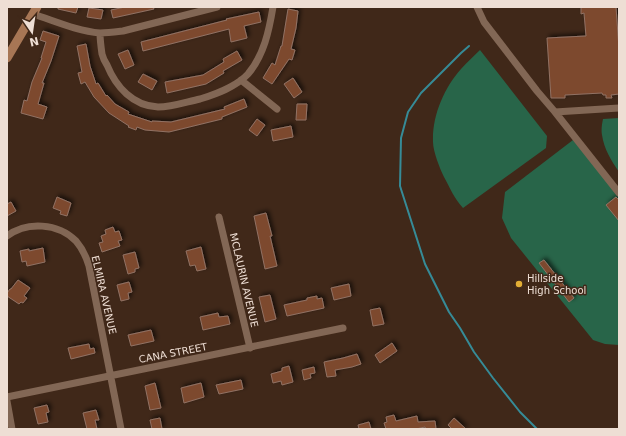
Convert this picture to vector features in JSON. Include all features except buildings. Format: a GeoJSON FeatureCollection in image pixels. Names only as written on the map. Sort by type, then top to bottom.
{"type":"FeatureCollection","features":[{"type":"Feature","properties":{"kind":"main road"},"geometry":{"type":"LineString","coordinates":[[7,58],[35,10]]}},
{"type":"Feature","properties":{"kind":"street"},"geometry":{"type":"LineString","coordinates":[[35,10],[73,27],[100,33],[110,33],[217,7]]}},
{"type":"Feature","properties":{"kind":"street"},"geometry":{"type":"LineString","coordinates":[[100,33],[103,58],[113,78],[125,94],[140,103],[149,106],[167,107],[204,98],[221,91],[241,80],[248,74],[266,43],[273,7]]}},
{"type":"Feature","properties":{"kind":"street"},"geometry":{"type":"LineString","coordinates":[[477,7],[484,22],[537,92],[555,112],[619,193]]}},
{"type":"Feature","properties":{"kind":"street"},"geometry":{"type":"LineString","coordinates":[[241,80],[277,109]]}},
{"type":"Feature","properties":{"kind":"street"},"geometry":{"type":"LineString","coordinates":[[555,112],[619,108]]}},
{"type":"Feature","properties":{"kind":"street","name":"MCLAURIN AVENUE"},"geometry":{"type":"LineString","coordinates":[[219,217],[250,348]]}},
{"type":"Feature","properties":{"kind":"street","name":"ELMIRA AVENUE"},"geometry":{"type":"LineString","coordinates":[[7,236],[28,226],[55,228],[70,236],[84,251],[89,266],[121,429]]}},
{"type":"Feature","properties":{"kind":"street","name":"CANA STREET"},"geometry":{"type":"LineString","coordinates":[[7,397],[343,328]]}},
{"type":"Feature","properties":{"kind":"street"},"geometry":{"type":"LineString","coordinates":[[7,401],[12,429]]}},
{"type":"Feature","properties":{"kind":"green space"},"geometry":{"type":"Polygon","coordinates":[[[480,50],[547,136],[546,148],[463,208],[452,193],[435,155],[433,146],[433,132],[440,103],[449,85],[468,61],[480,50]]]}},
{"type":"Feature","properties":{"kind":"green space"},"geometry":{"type":"Polygon","coordinates":[[[619,118],[619,172],[606,150],[603,140],[602,125],[603,119],[619,118]]]}},
{"type":"Feature","properties":{"kind":"green space"},"geometry":{"type":"Polygon","coordinates":[[[573,140],[619,195],[619,345],[605,344],[593,340],[511,238],[502,218],[505,192],[573,140]]]}},
{"type":"Feature","properties":{"kind":"waterway"},"geometry":{"type":"LineString","coordinates":[[469,46],[421,93],[408,112],[401,138],[400,186],[425,264],[449,312],[474,352],[493,378],[520,412],[537,429]]}},
{"type":"Feature","properties":{"kind":"place","name":"Hillside High School"},"geometry":{"type":"Point","coordinates":[519,284]}}]}
